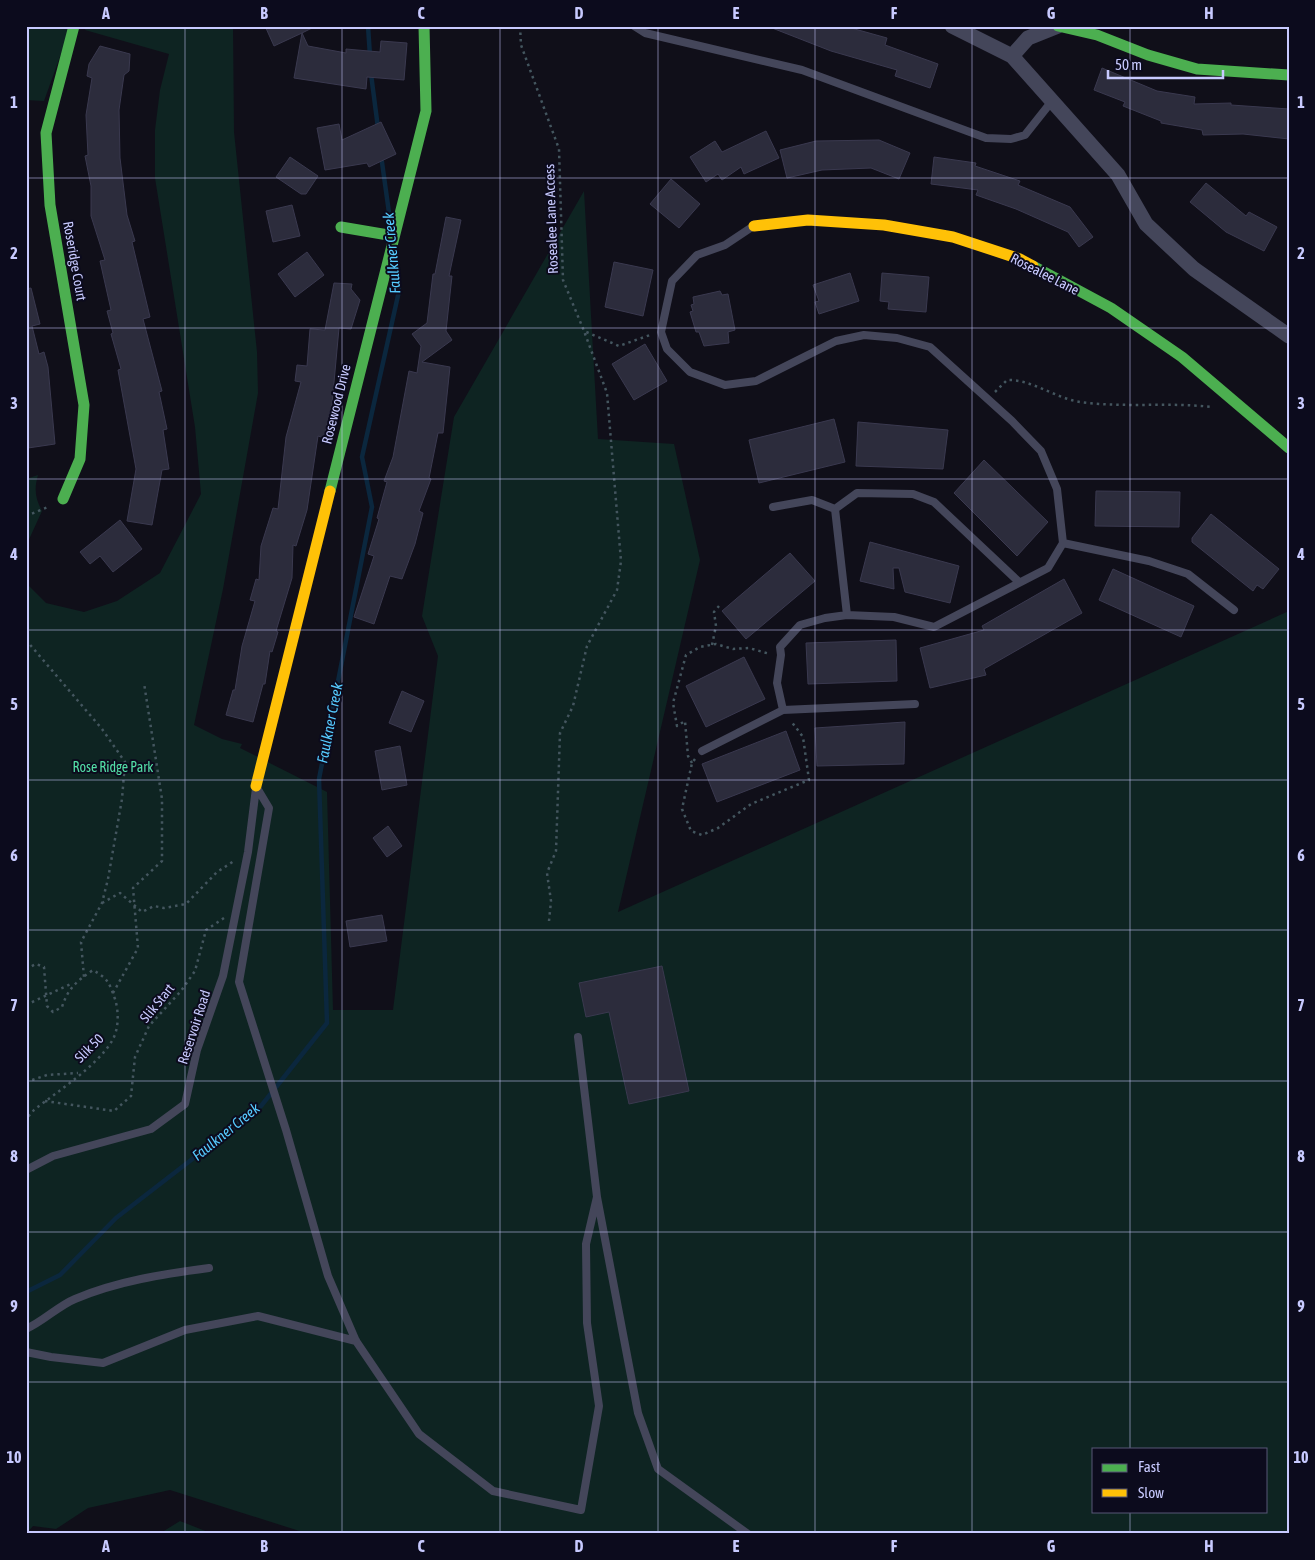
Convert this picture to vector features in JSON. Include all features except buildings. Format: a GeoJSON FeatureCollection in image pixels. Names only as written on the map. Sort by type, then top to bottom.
{"type":"FeatureCollection","features":[{"type":"Feature","properties":{"kind":"street","name":"Roseridge Court"},"geometry":{"type":"LineString","coordinates":[[63,499],[80,458],[84,405],[50,206],[46,133],[74,26]]}},
{"type":"Feature","properties":{"kind":"street","name":"Rosewood Drive"},"geometry":{"type":"LineString","coordinates":[[256,786],[426,111],[424,26]]}},
{"type":"Feature","properties":{"kind":"street"},"geometry":{"type":"LineString","coordinates":[[952,26],[1012,56],[1118,175],[1146,224],[1194,269],[1289,336]]}},
{"type":"Feature","properties":{"kind":"street"},"geometry":{"type":"LineString","coordinates":[[1012,56],[1028,38],[1058,26],[1098,35],[1148,55],[1197,69],[1289,75]]}},
{"type":"Feature","properties":{"kind":"street","name":"Rosealee Lane"},"geometry":{"type":"LineString","coordinates":[[754,226],[808,220],[884,225],[953,238],[1020,259],[1111,308],[1182,358],[1289,448]]}},
{"type":"Feature","properties":{"kind":"street"},"geometry":{"type":"LineString","coordinates":[[342,227],[394,236]]}},
{"type":"Feature","properties":{"kind":"lane"},"geometry":{"type":"LineString","coordinates":[[634,26],[645,33],[802,70],[986,138],[1011,139],[1025,136],[1052,101]]}},
{"type":"Feature","properties":{"kind":"lane"},"geometry":{"type":"LineString","coordinates":[[754,226],[725,245],[697,256],[672,281],[661,332],[667,349],[690,372],[725,385],[756,381],[836,341],[864,335],[896,338],[930,347],[988,399],[1041,451],[1057,489],[1063,543],[1048,568],[934,627],[894,617],[847,615],[825,618],[800,625],[780,648],[781,655],[777,683],[783,710]]}},
{"type":"Feature","properties":{"kind":"lane"},"geometry":{"type":"LineString","coordinates":[[835,509],[857,493],[913,494],[934,502],[1019,582]]}},
{"type":"Feature","properties":{"kind":"lane"},"geometry":{"type":"LineString","coordinates":[[773,507],[812,500],[835,509]]}},
{"type":"Feature","properties":{"kind":"lane"},"geometry":{"type":"LineString","coordinates":[[835,509],[847,615]]}},
{"type":"Feature","properties":{"kind":"lane"},"geometry":{"type":"LineString","coordinates":[[1063,543],[1150,561],[1188,574],[1234,610]]}},
{"type":"Feature","properties":{"kind":"lane"},"geometry":{"type":"LineString","coordinates":[[702,751],[783,710],[915,704]]}},
{"type":"Feature","properties":{"kind":"lane"},"geometry":{"type":"LineString","coordinates":[[256,786],[269,808],[239,982],[286,1130],[328,1276],[356,1341],[419,1434],[493,1491],[581,1510],[600,1406],[587,1323],[586,1244],[597,1197]]}},
{"type":"Feature","properties":{"kind":"lane","name":"Reservoir Road"},"geometry":{"type":"LineString","coordinates":[[26,1170],[53,1156],[151,1129],[185,1104],[197,1050],[223,976],[248,852],[256,786]]}},
{"type":"Feature","properties":{"kind":"lane"},"geometry":{"type":"LineString","coordinates":[[578,1037],[597,1197],[638,1413],[658,1469],[748,1534]]}},
{"type":"Feature","properties":{"kind":"lane"},"geometry":{"type":"LineString","coordinates":[[26,1329],[73,1300],[91,1294],[163,1274],[210,1268]]}},
{"type":"Feature","properties":{"kind":"lane"},"geometry":{"type":"LineString","coordinates":[[26,1352],[51,1357],[103,1362],[185,1330],[258,1316],[356,1341]]}},
{"type":"Feature","properties":{"kind":"path","name":"Rosealee Lane Access"},"geometry":{"type":"LineString","coordinates":[[520,26],[521,45],[559,149],[563,280],[607,393],[621,561],[617,590],[587,646],[573,706],[560,734],[556,851],[546,873],[551,901],[549,921]]}},
{"type":"Feature","properties":{"kind":"path"},"geometry":{"type":"LineString","coordinates":[[584,331],[618,346],[661,332]]}},
{"type":"Feature","properties":{"kind":"path"},"geometry":{"type":"LineString","coordinates":[[988,399],[1007,380],[1019,379],[1055,396],[1081,402],[1186,404],[1220,408]]}},
{"type":"Feature","properties":{"kind":"path"},"geometry":{"type":"LineString","coordinates":[[26,516],[63,499]]}},
{"type":"Feature","properties":{"kind":"path"},"geometry":{"type":"LineString","coordinates":[[712,645],[716,626],[714,612],[719,606]]}},
{"type":"Feature","properties":{"kind":"path"},"geometry":{"type":"LineString","coordinates":[[26,640],[102,729],[125,762],[122,799],[102,903],[81,942],[84,976],[74,983],[26,1005]]}},
{"type":"Feature","properties":{"kind":"path"},"geometry":{"type":"LineString","coordinates":[[692,763],[688,756],[685,721],[677,726],[673,703],[686,655],[712,645],[733,649],[748,648],[763,654],[781,655]]}},
{"type":"Feature","properties":{"kind":"path"},"geometry":{"type":"LineString","coordinates":[[113,993],[138,948],[133,888],[162,861],[162,798],[144,683]]}},
{"type":"Feature","properties":{"kind":"path"},"geometry":{"type":"LineString","coordinates":[[702,751],[692,763],[682,809],[692,831],[702,835],[718,828],[752,804],[809,780],[803,737],[783,710]]}},
{"type":"Feature","properties":{"kind":"path"},"geometry":{"type":"LineString","coordinates":[[102,903],[120,894],[142,912],[154,906],[164,908],[186,904],[217,872],[248,852]]}},
{"type":"Feature","properties":{"kind":"path","name":"Slik Start"},"geometry":{"type":"LineString","coordinates":[[45,1101],[114,1111],[131,1096],[135,1057],[149,1026],[181,991],[195,971],[206,930],[237,908]]}},
{"type":"Feature","properties":{"kind":"path"},"geometry":{"type":"LineString","coordinates":[[26,969],[36,964],[44,967],[48,996],[47,1006],[53,1012],[62,1007],[67,993],[74,983]]}},
{"type":"Feature","properties":{"kind":"path","name":"Slik 50"},"geometry":{"type":"LineString","coordinates":[[26,1119],[100,1056],[113,1040],[118,1024],[117,1004],[108,979],[93,970],[84,976]]}},
{"type":"Feature","properties":{"kind":"path"},"geometry":{"type":"LineString","coordinates":[[26,1082],[47,1075],[80,1072]]}},
{"type":"Feature","properties":{"kind":"green space"},"geometry":{"type":"Polygon","coordinates":[[[26,26],[71,26],[44,101],[26,100],[26,26]]]}},
{"type":"Feature","properties":{"kind":"green space","name":"Rose Ridge Park"},"geometry":{"type":"Polygon","coordinates":[[[86,26],[233,26],[234,132],[257,352],[258,393],[223,589],[194,725],[222,739],[242,744],[240,748],[327,792],[333,1010],[393,1010],[438,656],[422,616],[454,417],[584,191],[598,439],[674,444],[700,560],[618,912],[1289,611],[1289,1534],[309,1534],[170,1490],[88,1508],[56,1529],[33,1526],[26,1534],[26,583],[46,603],[84,612],[117,601],[160,573],[201,494],[195,427],[155,178],[155,130],[160,90],[169,54],[85,30],[86,26]]]}},
{"type":"Feature","properties":{"kind":"green space"},"geometry":{"type":"Polygon","coordinates":[[[38,475],[36,493],[42,511],[26,546],[26,479],[38,475]]]}},
{"type":"Feature","properties":{"kind":"green space"},"geometry":{"type":"Polygon","coordinates":[[[180,1521],[213,1534],[159,1534],[180,1521]]]}},
{"type":"Feature","properties":{"kind":"waterway","name":"Faulkner Creek"},"geometry":{"type":"LineString","coordinates":[[368,26],[370,56]]}},
{"type":"Feature","properties":{"kind":"waterway","name":"Faulkner Creek"},"geometry":{"type":"LineString","coordinates":[[371,74],[378,128]]}},
{"type":"Feature","properties":{"kind":"waterway","name":"Faulkner Creek"},"geometry":{"type":"LineString","coordinates":[[381,155],[390,220]]}},
{"type":"Feature","properties":{"kind":"waterway","name":"Faulkner Creek"},"geometry":{"type":"LineString","coordinates":[[26,1292],[60,1275],[116,1218],[261,1106],[327,1023],[319,779],[372,507],[362,457],[399,291],[396,267]]}},
{"type":"Feature","properties":{"kind":"traffic: fast"},"geometry":{"type":"LineString","coordinates":[[63,499],[80,459],[84,405],[50,205],[46,133],[74,26]]}},
{"type":"Feature","properties":{"kind":"traffic: fast"},"geometry":{"type":"LineString","coordinates":[[330,491],[426,111],[424,26]]}},
{"type":"Feature","properties":{"kind":"traffic: fast"},"geometry":{"type":"LineString","coordinates":[[1058,26],[1097,35],[1148,55],[1197,69],[1289,75]]}},
{"type":"Feature","properties":{"kind":"traffic: fast"},"geometry":{"type":"LineString","coordinates":[[341,227],[394,236]]}},
{"type":"Feature","properties":{"kind":"traffic: fast"},"geometry":{"type":"LineString","coordinates":[[1033,266],[1111,308],[1182,357],[1289,448]]}},
{"type":"Feature","properties":{"kind":"traffic: slow"},"geometry":{"type":"LineString","coordinates":[[754,226],[808,220],[884,225],[953,237],[1020,259],[1033,266]]}},
{"type":"Feature","properties":{"kind":"traffic: slow"},"geometry":{"type":"LineString","coordinates":[[256,786],[330,491]]}}]}
